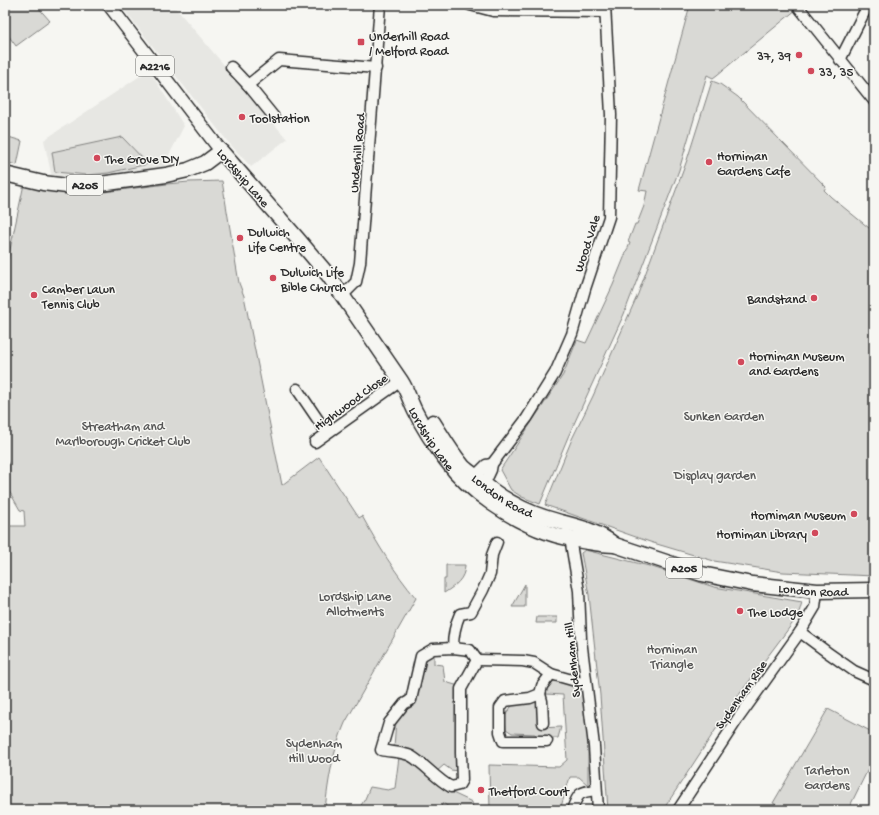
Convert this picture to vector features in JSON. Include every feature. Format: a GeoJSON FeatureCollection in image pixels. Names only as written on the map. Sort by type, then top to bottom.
{"type":"FeatureCollection","features":[{"type":"Feature","properties":{"kind":"highway","name":"A205"},"geometry":{"type":"LineString","coordinates":[[5,174],[43,183],[67,186],[93,185],[166,175],[188,170],[205,163],[221,152]]}},
{"type":"Feature","properties":{"kind":"highway","name":"Lordship Lane"},"geometry":{"type":"LineString","coordinates":[[221,152],[329,276],[403,384]]}},
{"type":"Feature","properties":{"kind":"highway","name":"London Road"},"geometry":{"type":"LineString","coordinates":[[403,384],[422,406],[463,466],[509,514],[545,531],[602,546],[615,545]]}},
{"type":"Feature","properties":{"kind":"highway","name":"London Road"},"geometry":{"type":"LineString","coordinates":[[477,482],[511,503],[548,519],[581,527],[604,536],[615,545],[702,574],[768,586],[817,591],[874,590]]}},
{"type":"Feature","properties":{"kind":"main road","name":"Lordship Lane"},"geometry":{"type":"LineString","coordinates":[[109,5],[221,152]]}},
{"type":"Feature","properties":{"kind":"street","name":"Underhill Road"},"geometry":{"type":"LineString","coordinates":[[342,296],[356,282],[360,263],[380,5]]}},
{"type":"Feature","properties":{"kind":"street"},"geometry":{"type":"LineString","coordinates":[[470,5],[493,11],[605,8]]}},
{"type":"Feature","properties":{"kind":"street"},"geometry":{"type":"LineString","coordinates":[[797,5],[874,101]]}},
{"type":"Feature","properties":{"kind":"street"},"geometry":{"type":"LineString","coordinates":[[840,60],[868,5]]}},
{"type":"Feature","properties":{"kind":"street","name":"Wood Vale"},"geometry":{"type":"LineString","coordinates":[[477,482],[486,465],[492,464],[527,418],[556,374],[572,334],[585,289],[610,217],[611,115],[605,8]]}},
{"type":"Feature","properties":{"kind":"street"},"geometry":{"type":"LineString","coordinates":[[248,85],[279,60],[376,68]]}},
{"type":"Feature","properties":{"kind":"street"},"geometry":{"type":"LineString","coordinates":[[230,67],[248,85],[274,117]]}},
{"type":"Feature","properties":{"kind":"street","name":"Highwood Close"},"geometry":{"type":"LineString","coordinates":[[315,442],[403,384]]}},
{"type":"Feature","properties":{"kind":"street"},"geometry":{"type":"LineString","coordinates":[[297,389],[327,433]]}},
{"type":"Feature","properties":{"kind":"street"},"geometry":{"type":"LineString","coordinates":[[548,519],[560,524],[570,538]]}},
{"type":"Feature","properties":{"kind":"street","name":"Sydenham Hill"},"geometry":{"type":"LineString","coordinates":[[570,538],[579,591],[581,638],[594,746],[598,810]]}},
{"type":"Feature","properties":{"kind":"street"},"geometry":{"type":"LineString","coordinates":[[453,648],[453,635],[456,623],[460,614],[471,612],[483,590],[490,574],[492,555],[497,542]]}},
{"type":"Feature","properties":{"kind":"street","name":"Sydenham Rise"},"geometry":{"type":"LineString","coordinates":[[678,810],[737,720],[800,632],[815,607],[817,591]]}},
{"type":"Feature","properties":{"kind":"street"},"geometry":{"type":"LineString","coordinates":[[800,632],[854,671],[874,680]]}},
{"type":"Feature","properties":{"kind":"street"},"geometry":{"type":"LineString","coordinates":[[453,648],[470,650],[477,660],[461,690],[460,753],[462,780],[459,785],[451,787],[443,783],[424,764],[410,755],[381,750],[389,723],[404,704],[411,700],[421,656],[433,649],[453,648]]}},
{"type":"Feature","properties":{"kind":"street"},"geometry":{"type":"LineString","coordinates":[[477,660],[523,661],[534,663],[551,674],[586,684]]}},
{"type":"Feature","properties":{"kind":"street"},"geometry":{"type":"LineString","coordinates":[[543,722],[542,701],[540,694],[542,686],[551,674]]}},
{"type":"Feature","properties":{"kind":"street"},"geometry":{"type":"LineString","coordinates":[[540,694],[530,698],[505,701],[500,708],[500,732],[503,741],[548,741]]}},
{"type":"Feature","properties":{"kind":"street"},"geometry":{"type":"LineString","coordinates":[[572,810],[576,798],[583,792],[596,790]]}},
{"type":"Feature","properties":{"kind":"shaded area"},"geometry":{"type":"Polygon","coordinates":[[[120,5],[173,5],[287,139],[251,167],[228,142],[120,5]]]}},
{"type":"Feature","properties":{"kind":"shaded area"},"geometry":{"type":"Polygon","coordinates":[[[149,70],[184,126],[162,169],[86,182],[52,178],[44,140],[149,70]]]}},
{"type":"Feature","properties":{"kind":"green space"},"geometry":{"type":"Polygon","coordinates":[[[5,5],[36,5],[50,21],[16,46],[5,31],[5,5]]]}},
{"type":"Feature","properties":{"kind":"green space"},"geometry":{"type":"Polygon","coordinates":[[[690,5],[729,5],[729,8],[735,5],[795,5],[797,9],[713,78],[707,75],[679,170],[624,314],[568,437],[540,504],[522,497],[511,490],[500,470],[563,375],[577,340],[586,343],[613,285],[630,243],[628,242],[635,224],[637,224],[644,206],[647,191],[639,190],[690,5]]]}},
{"type":"Feature","properties":{"kind":"green space","name":"Horniman Museum and Gardens"},"geometry":{"type":"Polygon","coordinates":[[[712,81],[720,84],[738,97],[826,187],[824,190],[831,197],[874,232],[874,576],[783,572],[714,561],[650,542],[545,505],[572,439],[593,396],[638,294],[687,160],[712,81]]]}},
{"type":"Feature","properties":{"kind":"green space"},"geometry":{"type":"Polygon","coordinates":[[[5,136],[22,141],[17,165],[5,162],[5,136]]]}},
{"type":"Feature","properties":{"kind":"green space","name":"The Grove DIY"},"geometry":{"type":"Polygon","coordinates":[[[122,137],[148,164],[108,173],[87,175],[55,172],[52,152],[122,137]]]}},
{"type":"Feature","properties":{"kind":"green space"},"geometry":{"type":"Polygon","coordinates":[[[222,181],[239,283],[244,296],[282,485],[319,457],[359,518],[362,516],[387,558],[416,598],[345,723],[337,744],[325,810],[5,810],[5,526],[25,526],[24,511],[20,510],[9,491],[9,465],[5,457],[5,259],[8,259],[24,184],[69,193],[88,194],[167,184],[222,181]]]}},
{"type":"Feature","properties":{"kind":"green space","name":"Horniman Triangle"},"geometry":{"type":"Polygon","coordinates":[[[585,550],[649,566],[714,587],[802,602],[798,616],[735,700],[663,810],[608,810],[600,695],[589,595],[581,553],[585,550]]]}},
{"type":"Feature","properties":{"kind":"green space"},"geometry":{"type":"Polygon","coordinates":[[[446,565],[465,565],[465,570],[459,582],[444,593],[444,579],[446,579],[446,565]]]}},
{"type":"Feature","properties":{"kind":"green space"},"geometry":{"type":"Polygon","coordinates":[[[525,584],[525,607],[512,607],[525,584]]]}},
{"type":"Feature","properties":{"kind":"green space"},"geometry":{"type":"Polygon","coordinates":[[[537,617],[557,617],[557,623],[536,623],[537,617]]]}},
{"type":"Feature","properties":{"kind":"green space"},"geometry":{"type":"Polygon","coordinates":[[[434,653],[434,664],[443,665],[445,682],[459,686],[458,771],[451,770],[444,765],[436,772],[394,748],[396,719],[414,702],[416,662],[434,653]]]}},
{"type":"Feature","properties":{"kind":"green space"},"geometry":{"type":"Polygon","coordinates":[[[555,680],[582,686],[584,690],[588,741],[588,785],[579,777],[570,777],[560,810],[490,810],[489,765],[559,767],[567,760],[563,695],[546,694],[547,686],[555,680]]]}},
{"type":"Feature","properties":{"kind":"green space"},"geometry":{"type":"Polygon","coordinates":[[[533,700],[540,701],[539,728],[561,727],[558,738],[538,738],[535,734],[512,733],[506,729],[505,716],[511,707],[514,704],[528,704],[533,700]]]}},
{"type":"Feature","properties":{"kind":"green space","name":"Tarleton Gardens"},"geometry":{"type":"Polygon","coordinates":[[[828,709],[874,733],[874,757],[848,810],[786,810],[773,803],[828,709]]]}},
{"type":"Feature","properties":{"kind":"green space"},"geometry":{"type":"Polygon","coordinates":[[[399,757],[410,759],[428,771],[444,789],[472,802],[473,810],[453,810],[443,803],[440,808],[399,810],[399,806],[392,810],[358,810],[370,787],[388,790],[395,788],[399,757]]]}},
{"type":"Feature","properties":{"kind":"place","name":"Underhill Road / Melford Road"},"geometry":{"type":"Point","coordinates":[361,42]}},
{"type":"Feature","properties":{"kind":"place","name":"37, 39"},"geometry":{"type":"Point","coordinates":[799,55]}},
{"type":"Feature","properties":{"kind":"place","name":"33, 35"},"geometry":{"type":"Point","coordinates":[811,71]}},
{"type":"Feature","properties":{"kind":"place","name":"Toolstation"},"geometry":{"type":"Point","coordinates":[242,117]}},
{"type":"Feature","properties":{"kind":"place","name":"The Grove DIY"},"geometry":{"type":"Point","coordinates":[97,158]}},
{"type":"Feature","properties":{"kind":"place","name":"Horniman Gardens Cafe"},"geometry":{"type":"Point","coordinates":[709,162]}},
{"type":"Feature","properties":{"kind":"place","name":"Dulwich Life Centre"},"geometry":{"type":"Point","coordinates":[240,238]}},
{"type":"Feature","properties":{"kind":"place","name":"Dulwich Life Bible Church"},"geometry":{"type":"Point","coordinates":[273,278]}},
{"type":"Feature","properties":{"kind":"place","name":"Camber Lawn Tennis Club"},"geometry":{"type":"Point","coordinates":[34,295]}},
{"type":"Feature","properties":{"kind":"place","name":"Bandstand"},"geometry":{"type":"Point","coordinates":[814,298]}},
{"type":"Feature","properties":{"kind":"place","name":"Horniman Museum and Gardens"},"geometry":{"type":"Point","coordinates":[741,362]}},
{"type":"Feature","properties":{"kind":"place","name":"Horniman Museum"},"geometry":{"type":"Point","coordinates":[854,514]}},
{"type":"Feature","properties":{"kind":"place","name":"Horniman Library"},"geometry":{"type":"Point","coordinates":[815,533]}},
{"type":"Feature","properties":{"kind":"place","name":"The Lodge"},"geometry":{"type":"Point","coordinates":[740,611]}},
{"type":"Feature","properties":{"kind":"place","name":"Thetford Court"},"geometry":{"type":"Point","coordinates":[481,790]}},
{"type":"Feature","properties":{"kind":"park label","name":"Sunken Garden"},"geometry":{"type":"Point","coordinates":[724,415]}},
{"type":"Feature","properties":{"kind":"park label","name":"Streatham and Marlborough Cricket Club"},"geometry":{"type":"Point","coordinates":[123,432]}},
{"type":"Feature","properties":{"kind":"park label","name":"Display garden"},"geometry":{"type":"Point","coordinates":[715,474]}},
{"type":"Feature","properties":{"kind":"park label","name":"Lordship Lane Allotments"},"geometry":{"type":"Point","coordinates":[355,602]}},
{"type":"Feature","properties":{"kind":"park label","name":"Sydenham Hill Wood"},"geometry":{"type":"Point","coordinates":[314,750]}}]}
